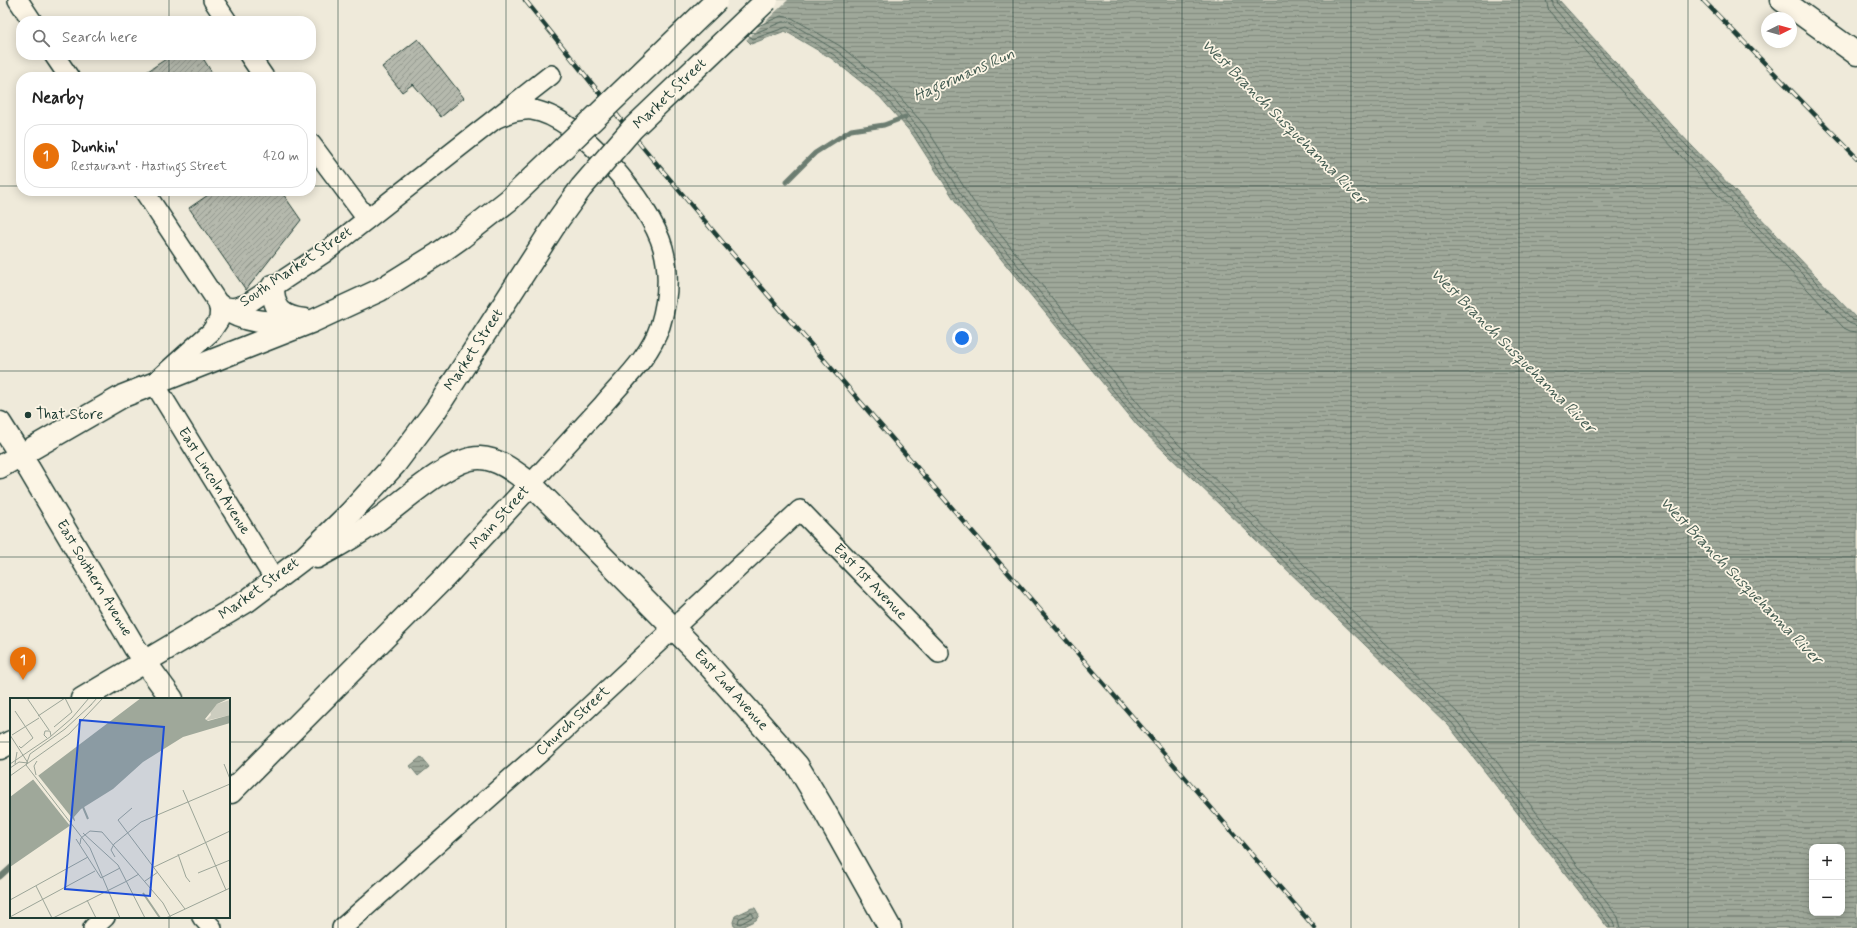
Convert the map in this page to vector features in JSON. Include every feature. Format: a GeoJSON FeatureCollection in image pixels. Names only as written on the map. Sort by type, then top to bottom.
{"type":"FeatureCollection","features":[{"type":"Feature","properties":{"kind":"main road"},"geometry":{"type":"LineString","coordinates":[[154,383],[313,321],[380,290],[438,254],[509,200],[717,0]]}},
{"type":"Feature","properties":{"kind":"main road","name":"Market Street"},"geometry":{"type":"LineString","coordinates":[[84,698],[248,601],[304,557],[351,512],[395,464],[435,411],[558,220],[581,188],[632,130],[767,0]]}},
{"type":"Feature","properties":{"kind":"main road"},"geometry":{"type":"LineString","coordinates":[[1782,0],[1857,54]]}},
{"type":"Feature","properties":{"kind":"main road"},"geometry":{"type":"LineString","coordinates":[[1806,0],[1857,43]]}},
{"type":"Feature","properties":{"kind":"main road"},"geometry":{"type":"LineString","coordinates":[[272,286],[273,296],[279,310],[287,316],[313,321]]}},
{"type":"Feature","properties":{"kind":"main road"},"geometry":{"type":"LineString","coordinates":[[220,306],[239,317],[262,323],[313,321]]}},
{"type":"Feature","properties":{"kind":"main road","name":"South Market Street"},"geometry":{"type":"LineString","coordinates":[[0,467],[92,412],[123,396],[154,383]]}},
{"type":"Feature","properties":{"kind":"main road","name":"East Southern Avenue"},"geometry":{"type":"LineString","coordinates":[[0,423],[135,648],[171,698]]}},
{"type":"Feature","properties":{"kind":"main road","name":"East 2nd Avenue"},"geometry":{"type":"LineString","coordinates":[[275,580],[356,535],[446,469],[464,460],[481,458],[498,462],[531,484],[697,652],[797,765],[890,928]]}},
{"type":"Feature","properties":{"kind":"main road","name":"Main Street"},"geometry":{"type":"LineString","coordinates":[[230,791],[444,578],[531,484]]}},
{"type":"Feature","properties":{"kind":"main road"},"geometry":{"type":"LineString","coordinates":[[0,748],[10,743]]}},
{"type":"Feature","properties":{"kind":"street"},"geometry":{"type":"LineString","coordinates":[[18,0],[29,16]]}},
{"type":"Feature","properties":{"kind":"street"},"geometry":{"type":"LineString","coordinates":[[213,0],[224,16]]}},
{"type":"Feature","properties":{"kind":"street"},"geometry":{"type":"LineString","coordinates":[[57,60],[66,72]]}},
{"type":"Feature","properties":{"kind":"street"},"geometry":{"type":"LineString","coordinates":[[252,60],[261,72]]}},
{"type":"Feature","properties":{"kind":"street","name":"South Market Street"},"geometry":{"type":"LineString","coordinates":[[154,383],[211,332],[219,320],[220,306],[227,308],[240,307],[324,253],[551,75]]}},
{"type":"Feature","properties":{"kind":"street","name":"South Market Street"},"geometry":{"type":"LineString","coordinates":[[497,118],[515,111],[531,110],[542,112],[566,125],[578,133],[601,155],[637,198]]}},
{"type":"Feature","properties":{"kind":"street"},"geometry":{"type":"LineString","coordinates":[[316,151],[367,219]]}},
{"type":"Feature","properties":{"kind":"street"},"geometry":{"type":"LineString","coordinates":[[147,196],[220,306]]}},
{"type":"Feature","properties":{"kind":"street","name":"Main Street"},"geometry":{"type":"LineString","coordinates":[[531,484],[640,363],[660,327],[666,300],[666,261],[659,235],[647,212],[637,198]]}},
{"type":"Feature","properties":{"kind":"street","name":"East Lincoln Avenue"},"geometry":{"type":"LineString","coordinates":[[154,383],[275,580]]}},
{"type":"Feature","properties":{"kind":"street","name":"Church Street"},"geometry":{"type":"LineString","coordinates":[[342,928],[542,750],[800,510]]}},
{"type":"Feature","properties":{"kind":"street","name":"East 1st Avenue"},"geometry":{"type":"LineString","coordinates":[[800,510],[940,653]]}},
{"type":"Feature","properties":{"kind":"street"},"geometry":{"type":"LineString","coordinates":[[93,928],[104,918]]}},
{"type":"Feature","properties":{"kind":"street"},"geometry":{"type":"LineString","coordinates":[[203,918],[212,928]]}},
{"type":"Feature","properties":{"kind":"water","name":"West Branch Susquehanna River"},"geometry":{"type":"Polygon","coordinates":[[[708,0],[1559,0],[1672,125],[1857,319],[1857,928],[1608,928],[1449,726],[1137,425],[961,210],[913,135],[880,97],[831,58],[785,31],[751,44],[708,0]]]}},
{"type":"Feature","properties":{"kind":"water"},"geometry":{"type":"Polygon","coordinates":[[[421,757],[429,767],[418,776],[410,766],[421,757]]]}},
{"type":"Feature","properties":{"kind":"water"},"geometry":{"type":"Polygon","coordinates":[[[755,908],[759,915],[756,920],[739,928],[734,926],[733,922],[735,916],[755,908]]]}},
{"type":"Feature","properties":{"kind":"pier"},"geometry":{"type":"Polygon","coordinates":[[[706,0],[788,0],[745,41],[706,0]]]}},
{"type":"Feature","properties":{"kind":"building"},"geometry":{"type":"Polygon","coordinates":[[[418,39],[464,98],[441,117],[413,84],[402,92],[382,67],[418,39]]]}},
{"type":"Feature","properties":{"kind":"building"},"geometry":{"type":"Polygon","coordinates":[[[164,60],[204,60],[212,72],[146,72],[164,60]]]}},
{"type":"Feature","properties":{"kind":"building"},"geometry":{"type":"Polygon","coordinates":[[[207,196],[284,196],[301,220],[246,290],[189,208],[207,196]]]}},
{"type":"Feature","properties":{"kind":"waterway","name":"Hagermans Run"},"geometry":{"type":"LineString","coordinates":[[786,182],[815,153],[851,130],[884,125],[905,117]]}},
{"type":"Feature","properties":{"kind":"waterway","name":"Hagermans Run"},"geometry":{"type":"LineString","coordinates":[[0,877],[10,868]]}},
{"type":"Feature","properties":{"kind":"railway"},"geometry":{"type":"LineString","coordinates":[[525,0],[641,145],[724,244],[1315,928]]}},
{"type":"Feature","properties":{"kind":"railway"},"geometry":{"type":"LineString","coordinates":[[1703,0],[1857,158]]}},
{"type":"Feature","properties":{"kind":"place","name":"That Store"},"geometry":{"type":"Point","coordinates":[28,415]}},
{"type":"Feature","properties":{"kind":"place","name":"Dunkin'"},"geometry":{"type":"Point","coordinates":[23,680]}}]}
